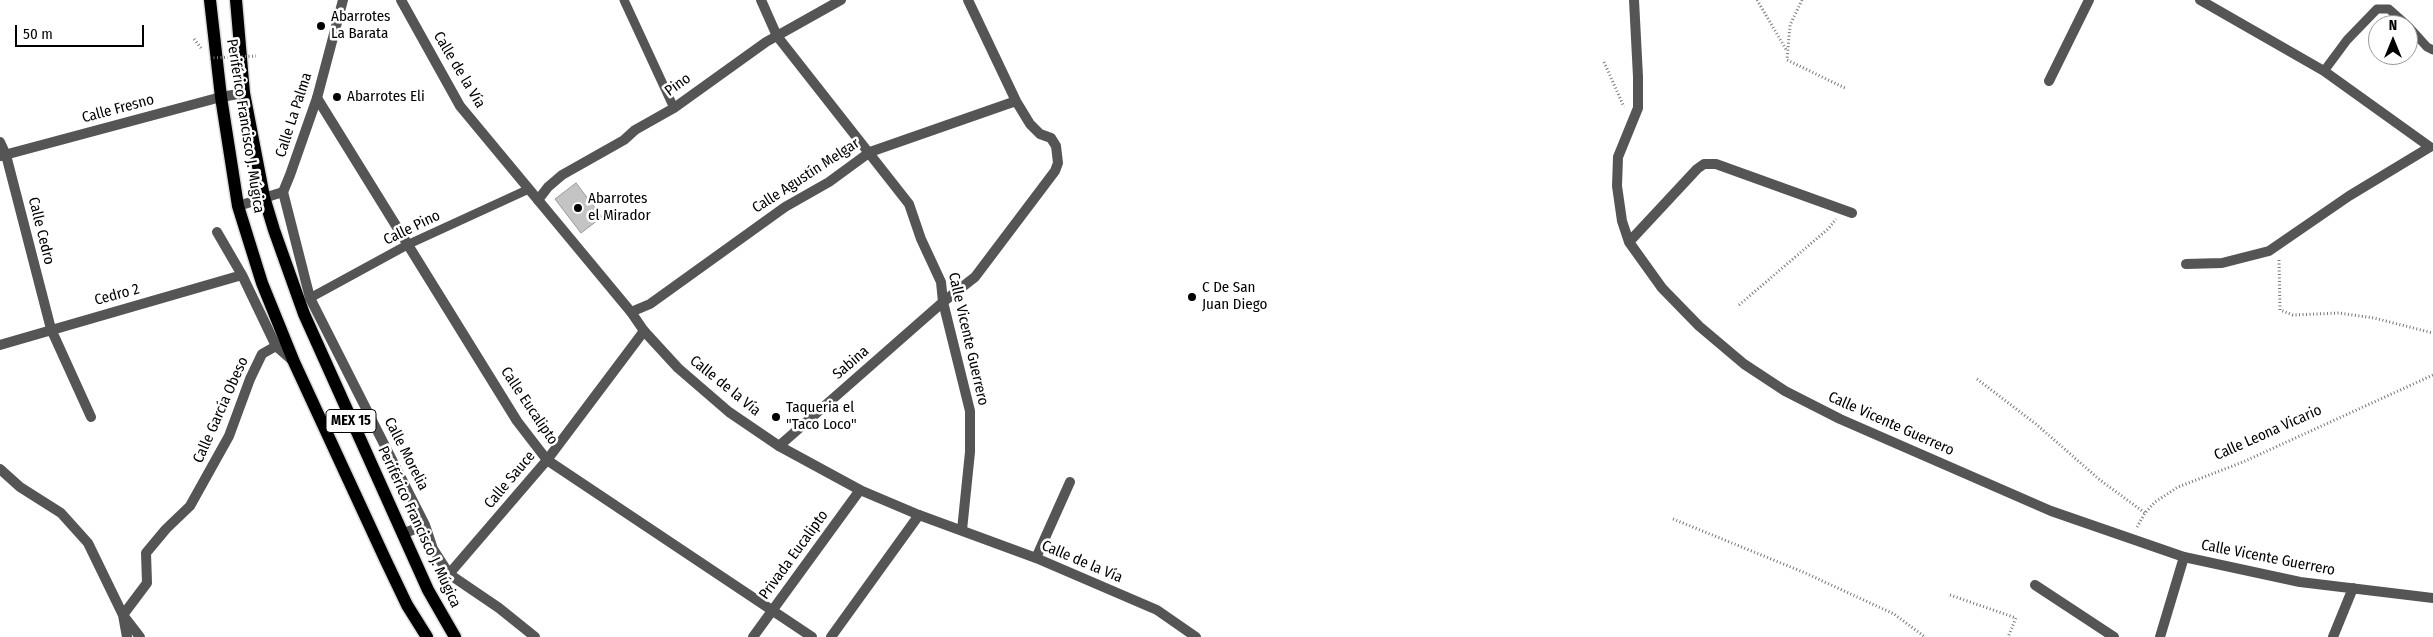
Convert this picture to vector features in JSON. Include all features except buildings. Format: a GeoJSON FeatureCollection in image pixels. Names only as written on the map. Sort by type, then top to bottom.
{"type":"FeatureCollection","features":[{"type":"Feature","properties":{"kind":"main road","name":"Periférico Francisco J. Múgica"},"geometry":{"type":"LineString","coordinates":[[210,0],[221,97],[238,206],[262,283],[294,362],[407,605],[426,637]]}},
{"type":"Feature","properties":{"kind":"main road","name":"Periférico Francisco J. Múgica"},"geometry":{"type":"LineString","coordinates":[[236,0],[244,93],[264,197],[304,314],[428,590],[455,637]]}},
{"type":"Feature","properties":{"kind":"street","name":"Calle La Palma"},"geometry":{"type":"LineString","coordinates":[[283,192],[317,98],[343,0]]}},
{"type":"Feature","properties":{"kind":"street","name":"Calle de la Vía"},"geometry":{"type":"LineString","coordinates":[[401,0],[460,106],[631,312],[644,331],[678,368],[729,412],[779,446],[860,490],[919,516],[1036,558],[1157,610],[1196,637]]}},
{"type":"Feature","properties":{"kind":"street","name":"Calle Vicente Guerrero"},"geometry":{"type":"LineString","coordinates":[[761,0],[777,36],[910,204],[921,239],[941,282],[943,302],[970,411],[970,452],[962,530]]}},
{"type":"Feature","properties":{"kind":"street","name":"Pino"},"geometry":{"type":"LineString","coordinates":[[538,200],[548,186],[562,175],[624,140],[635,130],[674,108],[777,36],[841,0]]}},
{"type":"Feature","properties":{"kind":"street"},"geometry":{"type":"LineString","coordinates":[[968,0],[1016,101]]}},
{"type":"Feature","properties":{"kind":"street","name":"Calle Vicente Guerrero"},"geometry":{"type":"LineString","coordinates":[[1634,0],[1638,108],[1618,157],[1617,186],[1622,221],[1629,242],[1662,288],[1699,326],[1744,364],[1785,391],[1840,420],[2051,511],[2184,557],[2300,582],[2433,598]]}},
{"type":"Feature","properties":{"kind":"street"},"geometry":{"type":"LineString","coordinates":[[2049,81],[2090,0]]}},
{"type":"Feature","properties":{"kind":"street"},"geometry":{"type":"LineString","coordinates":[[2186,264],[2222,264],[2269,251],[2348,196],[2430,147],[2324,71],[2200,0]]}},
{"type":"Feature","properties":{"kind":"street","name":"Calle Fresno"},"geometry":{"type":"LineString","coordinates":[[3,156],[221,97],[244,93]]}},
{"type":"Feature","properties":{"kind":"street","name":"Calle Eucalipto"},"geometry":{"type":"LineString","coordinates":[[317,98],[517,421],[547,460],[812,637]]}},
{"type":"Feature","properties":{"kind":"street","name":"Calle Agustín Melgar"},"geometry":{"type":"LineString","coordinates":[[631,312],[650,304],[785,207],[829,182],[870,152],[1016,101]]}},
{"type":"Feature","properties":{"kind":"street","name":"Sabina"},"geometry":{"type":"LineString","coordinates":[[779,446],[943,302],[975,277],[1055,172],[1058,154],[1052,138],[1040,134],[1030,124],[1016,101]]}},
{"type":"Feature","properties":{"kind":"street","name":"Calle Cedro"},"geometry":{"type":"LineString","coordinates":[[0,142],[51,329],[91,417]]}},
{"type":"Feature","properties":{"kind":"street"},"geometry":{"type":"LineString","coordinates":[[1629,242],[1697,169],[1704,164],[1716,164],[1848,211]]}},
{"type":"Feature","properties":{"kind":"street"},"geometry":{"type":"LineString","coordinates":[[238,206],[283,192]]}},
{"type":"Feature","properties":{"kind":"street","name":"Calle Morelia"},"geometry":{"type":"LineString","coordinates":[[283,192],[310,298],[425,525],[433,549],[449,574],[499,608],[535,637]]}},
{"type":"Feature","properties":{"kind":"street"},"geometry":{"type":"LineString","coordinates":[[217,232],[242,275],[276,346],[294,362]]}},
{"type":"Feature","properties":{"kind":"street","name":"Cedro 2"},"geometry":{"type":"LineString","coordinates":[[0,346],[51,329],[242,275]]}},
{"type":"Feature","properties":{"kind":"street","name":"Calle Sauce"},"geometry":{"type":"LineString","coordinates":[[449,574],[547,460],[644,331]]}},
{"type":"Feature","properties":{"kind":"street","name":"Calle García Obeso"},"geometry":{"type":"LineString","coordinates":[[123,615],[147,583],[146,553],[166,528],[190,506],[229,436],[250,379],[262,354],[276,346]]}},
{"type":"Feature","properties":{"kind":"street"},"geometry":{"type":"LineString","coordinates":[[0,469],[20,487],[61,513],[88,543],[123,615],[140,637]]}},
{"type":"Feature","properties":{"kind":"street"},"geometry":{"type":"LineString","coordinates":[[1036,558],[1070,482]]}},
{"type":"Feature","properties":{"kind":"street","name":"Privada Eucalipto"},"geometry":{"type":"LineString","coordinates":[[752,637],[860,490]]}},
{"type":"Feature","properties":{"kind":"street"},"geometry":{"type":"LineString","coordinates":[[831,637],[919,516]]}},
{"type":"Feature","properties":{"kind":"street"},"geometry":{"type":"LineString","coordinates":[[402,534],[425,525]]}},
{"type":"Feature","properties":{"kind":"street"},"geometry":{"type":"LineString","coordinates":[[2160,637],[2184,557]]}},
{"type":"Feature","properties":{"kind":"street"},"geometry":{"type":"LineString","coordinates":[[2035,585],[2114,637]]}},
{"type":"Feature","properties":{"kind":"street"},"geometry":{"type":"LineString","coordinates":[[2333,637],[2353,588]]}},
{"type":"Feature","properties":{"kind":"street"},"geometry":{"type":"LineString","coordinates":[[123,615],[127,637]]}},
{"type":"Feature","properties":{"kind":"lane"},"geometry":{"type":"LineString","coordinates":[[624,0],[674,108]]}},
{"type":"Feature","properties":{"kind":"lane"},"geometry":{"type":"LineString","coordinates":[[2371,15],[2377,9],[2389,9],[2396,15]]}},
{"type":"Feature","properties":{"kind":"lane"},"geometry":{"type":"LineString","coordinates":[[2324,71],[2347,40],[2368,18]]}},
{"type":"Feature","properties":{"kind":"lane"},"geometry":{"type":"LineString","coordinates":[[2418,37],[2427,47],[2433,50]]}},
{"type":"Feature","properties":{"kind":"lane","name":"Calle Pino"},"geometry":{"type":"LineString","coordinates":[[310,298],[409,244],[530,189]]}},
{"type":"Feature","properties":{"kind":"path"},"geometry":{"type":"LineString","coordinates":[[1756,0],[1787,52]]}},
{"type":"Feature","properties":{"kind":"path"},"geometry":{"type":"LineString","coordinates":[[1802,0],[1790,25],[1787,60],[1845,88]]}},
{"type":"Feature","properties":{"kind":"path"},"geometry":{"type":"LineString","coordinates":[[210,58],[256,56]]}},
{"type":"Feature","properties":{"kind":"path"},"geometry":{"type":"LineString","coordinates":[[1604,62],[1632,124]]}},
{"type":"Feature","properties":{"kind":"path"},"geometry":{"type":"LineString","coordinates":[[1739,305],[1848,211]]}},
{"type":"Feature","properties":{"kind":"path"},"geometry":{"type":"LineString","coordinates":[[2279,244],[2280,310],[2293,315],[2339,313],[2433,333]]}},
{"type":"Feature","properties":{"kind":"path","name":"Calle Leona Vicario"},"geometry":{"type":"LineString","coordinates":[[2131,538],[2145,513],[2155,502],[2178,487],[2243,462],[2433,375]]}},
{"type":"Feature","properties":{"kind":"path"},"geometry":{"type":"LineString","coordinates":[[1977,378],[2036,424],[2100,480],[2145,513]]}},
{"type":"Feature","properties":{"kind":"path"},"geometry":{"type":"LineString","coordinates":[[1673,519],[1803,572],[1894,614],[1925,637]]}},
{"type":"Feature","properties":{"kind":"path"},"geometry":{"type":"LineString","coordinates":[[1950,595],[2016,618],[2008,637]]}},
{"type":"Feature","properties":{"kind":"place","name":"Abarrotes La Barata"},"geometry":{"type":"Point","coordinates":[321,26]}},
{"type":"Feature","properties":{"kind":"place","name":"Abarrotes Eli"},"geometry":{"type":"Point","coordinates":[337,97]}},
{"type":"Feature","properties":{"kind":"place","name":"Abarrotes el Mirador"},"geometry":{"type":"Point","coordinates":[578,208]}},
{"type":"Feature","properties":{"kind":"place","name":"C De San Juan Diego"},"geometry":{"type":"Point","coordinates":[1192,297]}},
{"type":"Feature","properties":{"kind":"place","name":"Taqueria el \"Taco Loco\""},"geometry":{"type":"Point","coordinates":[776,417]}}]}
